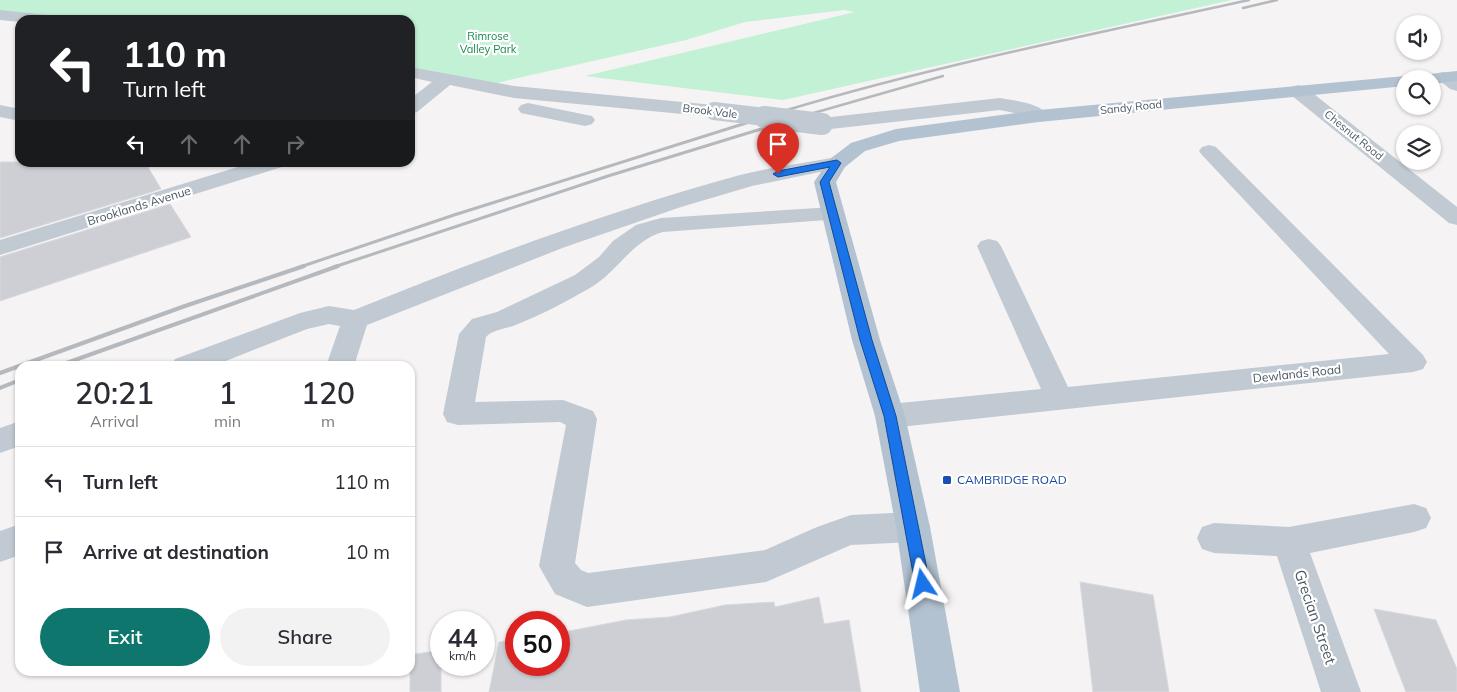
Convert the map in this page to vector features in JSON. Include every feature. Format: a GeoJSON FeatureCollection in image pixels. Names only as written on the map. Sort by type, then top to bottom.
{"type":"FeatureCollection","features":[{"type":"Feature","properties":{"kind":"main road","name":"Sandy Road"},"geometry":{"type":"LineString","coordinates":[[848,155],[896,136],[1039,116],[1396,82]]}},
{"type":"Feature","properties":{"kind":"main road"},"geometry":{"type":"LineString","coordinates":[[848,155],[825,182],[866,340],[890,416],[913,527],[933,681]]}},
{"type":"Feature","properties":{"kind":"street"},"geometry":{"type":"LineString","coordinates":[[0,15],[15,17]]}},
{"type":"Feature","properties":{"kind":"street","name":"Brook Vale"},"geometry":{"type":"LineString","coordinates":[[415,73],[514,92],[714,111],[822,124],[1000,104],[1025,109],[1039,116]]}},
{"type":"Feature","properties":{"kind":"street"},"geometry":{"type":"LineString","coordinates":[[415,104],[447,79]]}},
{"type":"Feature","properties":{"kind":"street"},"geometry":{"type":"LineString","coordinates":[[483,86],[475,98],[585,120]]}},
{"type":"Feature","properties":{"kind":"street","name":"Chesnut Road"},"geometry":{"type":"LineString","coordinates":[[1298,91],[1457,218]]}},
{"type":"Feature","properties":{"kind":"street"},"geometry":{"type":"LineString","coordinates":[[0,111],[15,114]]}},
{"type":"Feature","properties":{"kind":"street","name":"Dewlands Road"},"geometry":{"type":"LineString","coordinates":[[890,416],[1413,362],[1209,151]]}},
{"type":"Feature","properties":{"kind":"street"},"geometry":{"type":"LineString","coordinates":[[198,361],[300,322],[329,315],[356,319],[557,242],[673,202],[748,180],[848,155]]}},
{"type":"Feature","properties":{"kind":"street","name":"Brooklands Avenue"},"geometry":{"type":"LineString","coordinates":[[0,248],[253,167]]}},
{"type":"Feature","properties":{"kind":"street"},"geometry":{"type":"LineString","coordinates":[[833,214],[661,225],[644,230],[621,246],[608,262],[584,281],[506,319],[481,326],[473,334],[458,414],[562,411],[582,419],[557,566],[568,582],[587,590],[766,566],[789,557],[816,542],[853,530],[913,527]]}},
{"type":"Feature","properties":{"kind":"street"},"geometry":{"type":"LineString","coordinates":[[989,246],[1059,398]]}},
{"type":"Feature","properties":{"kind":"street"},"geometry":{"type":"LineString","coordinates":[[342,361],[356,319]]}},
{"type":"Feature","properties":{"kind":"street"},"geometry":{"type":"LineString","coordinates":[[0,441],[15,435]]}},
{"type":"Feature","properties":{"kind":"street"},"geometry":{"type":"LineString","coordinates":[[1214,538],[1289,542],[1414,518]]}},
{"type":"Feature","properties":{"kind":"street"},"geometry":{"type":"LineString","coordinates":[[0,548],[15,541]]}},
{"type":"Feature","properties":{"kind":"street","name":"Grecian Street"},"geometry":{"type":"LineString","coordinates":[[1289,542],[1341,692]]}},
{"type":"Feature","properties":{"kind":"green space","name":"Rimrose Valley Park"},"geometry":{"type":"Polygon","coordinates":[[[0,0],[1232,0],[783,100],[585,76],[855,12],[844,10],[745,22],[686,40],[483,86],[415,73],[415,15],[15,15],[15,17],[0,15],[0,0]]]}},
{"type":"Feature","properties":{"kind":"building"},"geometry":{"type":"Polygon","coordinates":[[[0,162],[15,162],[15,167],[148,167],[161,189],[0,238],[0,162]]]}},
{"type":"Feature","properties":{"kind":"building"},"geometry":{"type":"Polygon","coordinates":[[[170,204],[191,237],[0,301],[0,257],[170,204]]]}},
{"type":"Feature","properties":{"kind":"building"},"geometry":{"type":"Polygon","coordinates":[[[1080,582],[1153,595],[1169,692],[1093,692],[1080,582]]]}},
{"type":"Feature","properties":{"kind":"building"},"geometry":{"type":"Polygon","coordinates":[[[819,597],[824,624],[849,620],[861,692],[489,692],[492,676],[495,676],[495,662],[499,642],[505,641],[505,676],[570,676],[570,631],[626,620],[670,617],[725,605],[774,602],[775,607],[819,597]]]}},
{"type":"Feature","properties":{"kind":"building"},"geometry":{"type":"Polygon","coordinates":[[[1374,609],[1436,620],[1457,669],[1457,692],[1406,692],[1374,609]]]}},
{"type":"Feature","properties":{"kind":"building"},"geometry":{"type":"Polygon","coordinates":[[[430,652],[430,676],[441,676],[441,692],[410,692],[410,676],[415,676],[415,654],[430,652]]]}},
{"type":"Feature","properties":{"kind":"railway"},"geometry":{"type":"LineString","coordinates":[[761,118],[943,68],[1249,0]]}},
{"type":"Feature","properties":{"kind":"railway"},"geometry":{"type":"LineString","coordinates":[[1243,8],[1277,0]]}},
{"type":"Feature","properties":{"kind":"railway"},"geometry":{"type":"LineString","coordinates":[[796,118],[943,76]]}},
{"type":"Feature","properties":{"kind":"railway"},"geometry":{"type":"LineString","coordinates":[[300,267],[454,215],[765,117]]}},
{"type":"Feature","properties":{"kind":"railway"},"geometry":{"type":"LineString","coordinates":[[334,267],[608,176],[800,117]]}},
{"type":"Feature","properties":{"kind":"railway"},"geometry":{"type":"LineString","coordinates":[[33,361],[185,306],[304,266]]}},
{"type":"Feature","properties":{"kind":"railway"},"geometry":{"type":"LineString","coordinates":[[72,361],[338,266]]}},
{"type":"Feature","properties":{"kind":"railway"},"geometry":{"type":"LineString","coordinates":[[0,373],[15,368]]}},
{"type":"Feature","properties":{"kind":"railway"},"geometry":{"type":"LineString","coordinates":[[0,388],[15,382]]}},
{"type":"Feature","properties":{"kind":"place","name":"CAMBRIDGE ROAD"},"geometry":{"type":"Point","coordinates":[947,480]}},
{"type":"Feature","properties":{"kind":"route"},"geometry":{"type":"LineString","coordinates":[[778,174],[837,163],[825,182],[866,340],[890,416],[923,584]]}}]}
